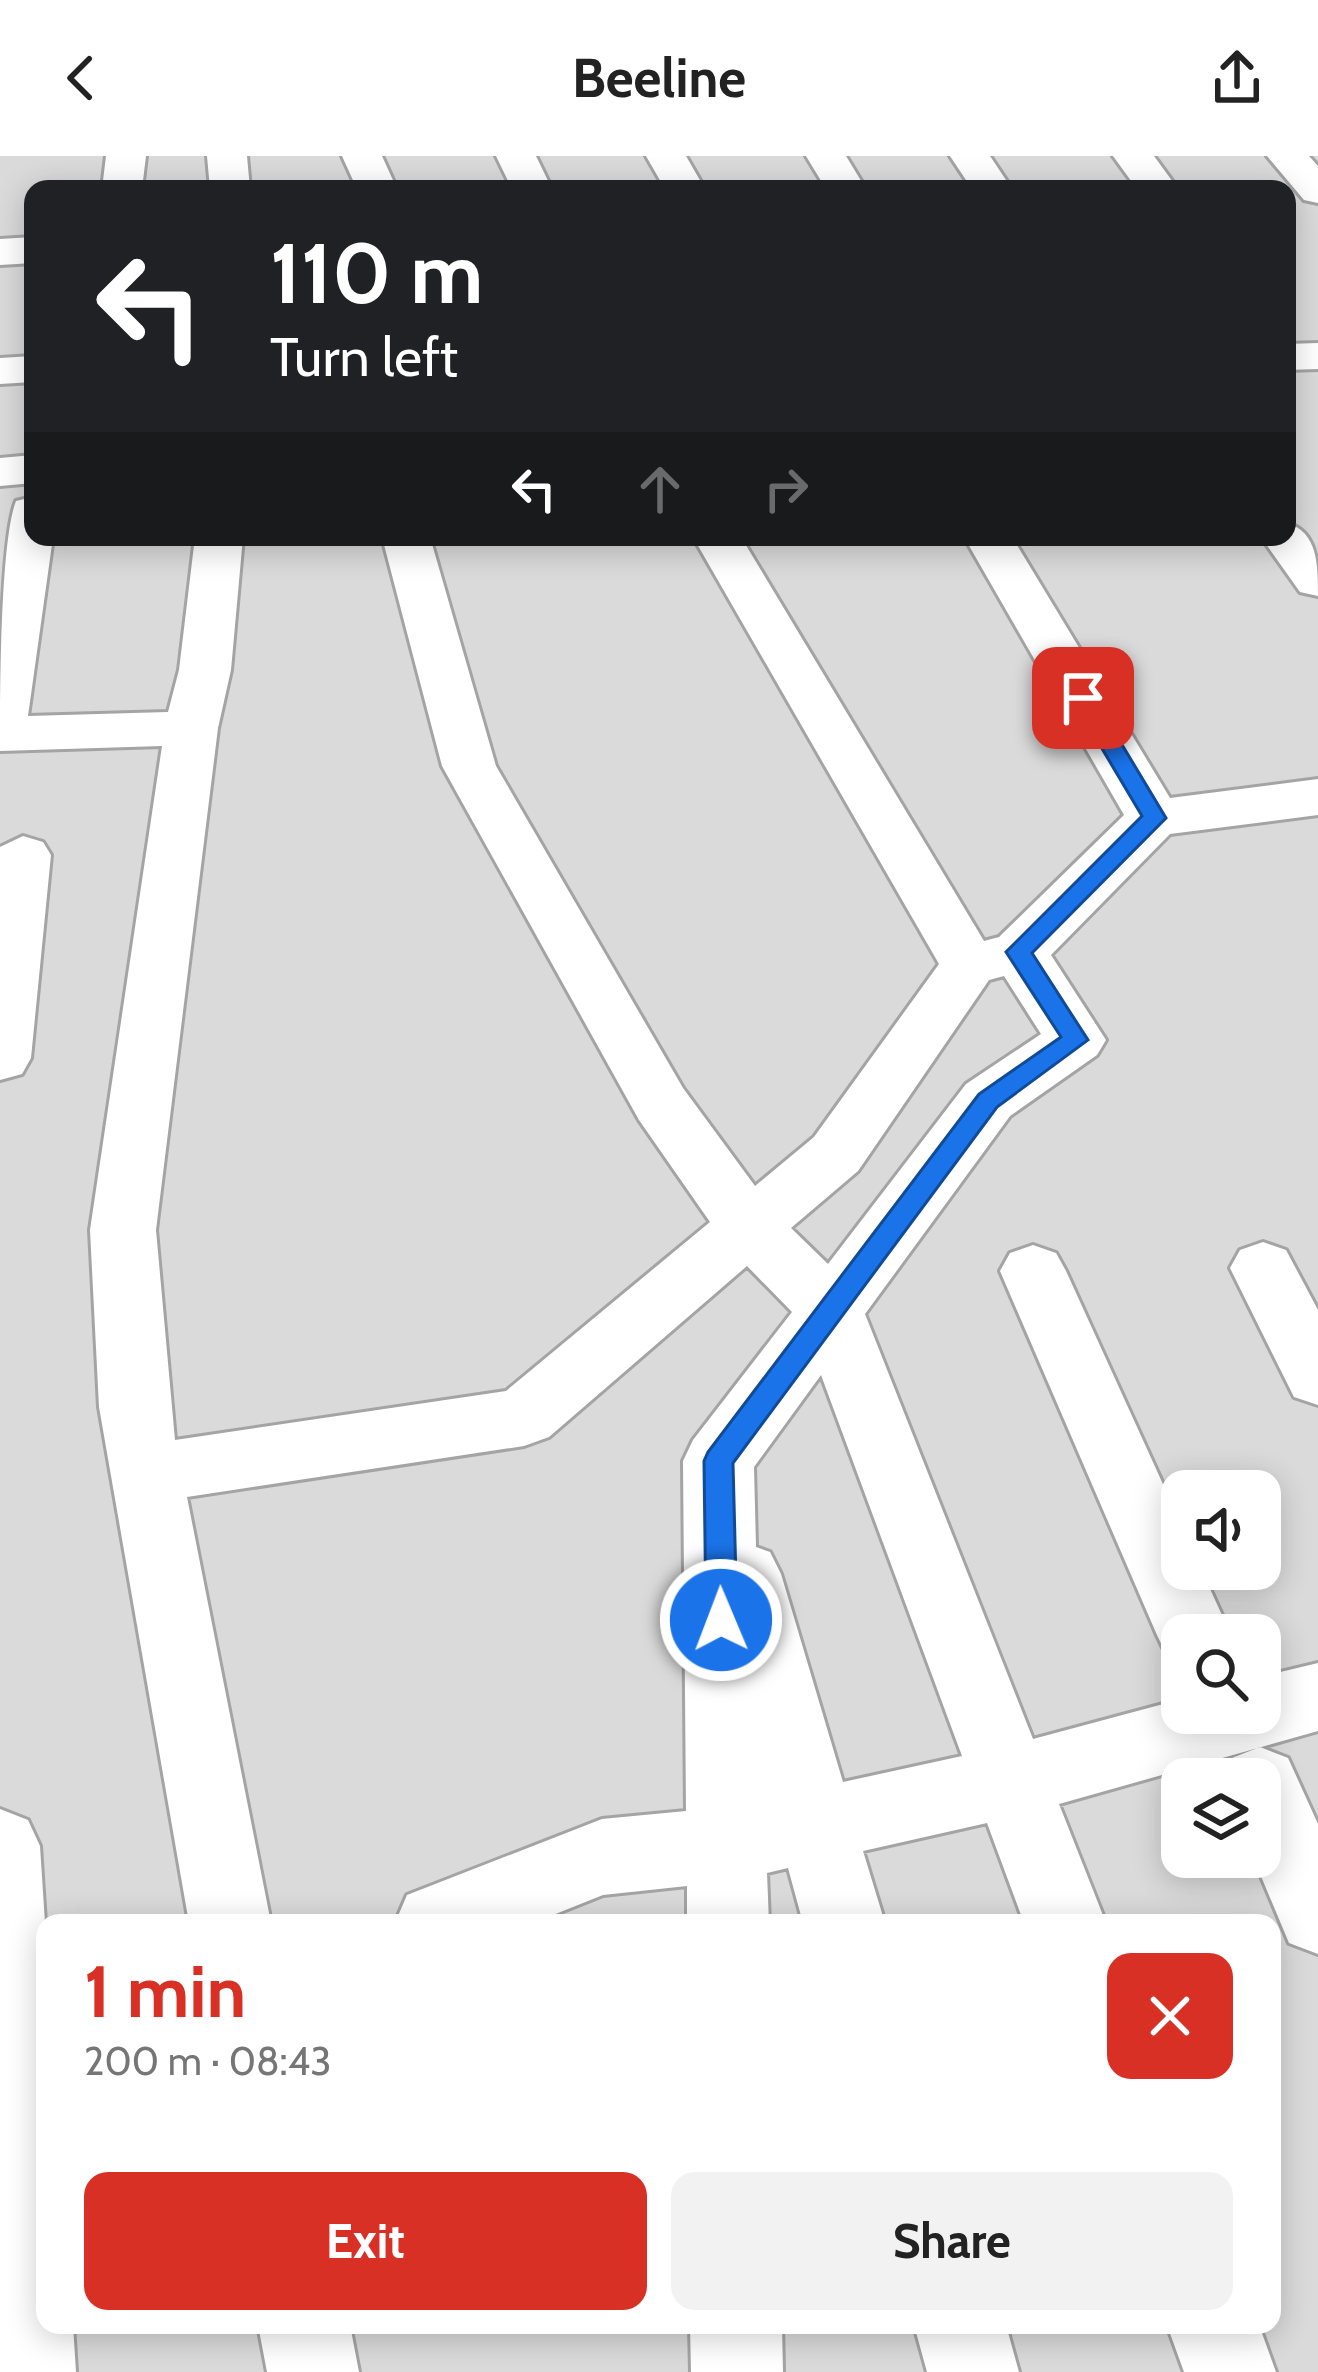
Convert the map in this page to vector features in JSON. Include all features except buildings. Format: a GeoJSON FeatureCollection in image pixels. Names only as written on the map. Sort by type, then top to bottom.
{"type":"FeatureCollection","features":[{"type":"Feature","properties":{"kind":"street"},"geometry":{"type":"LineString","coordinates":[[1133,156],[1151,180]]}},
{"type":"Feature","properties":{"kind":"street"},"geometry":{"type":"LineString","coordinates":[[1287,156],[1318,191]]}},
{"type":"Feature","properties":{"kind":"street"},"geometry":{"type":"LineString","coordinates":[[28,546],[0,729],[191,728]]}},
{"type":"Feature","properties":{"kind":"street"},"geometry":{"type":"LineString","coordinates":[[218,546],[206,670],[191,728],[136,1100],[123,1230],[134,1407],[228,1914]]}},
{"type":"Feature","properties":{"kind":"street"},"geometry":{"type":"LineString","coordinates":[[408,546],[469,766],[661,1104],[749,1228],[829,1307],[1062,1914]]}},
{"type":"Feature","properties":{"kind":"street"},"geometry":{"type":"LineString","coordinates":[[723,546],[994,959],[1076,1040],[988,1100],[718,1461],[728,1914]]}},
{"type":"Feature","properties":{"kind":"street"},"geometry":{"type":"LineString","coordinates":[[993,546],[1154,818]]}},
{"type":"Feature","properties":{"kind":"street"},"geometry":{"type":"LineString","coordinates":[[1292,546],[1318,581]]}},
{"type":"Feature","properties":{"kind":"street"},"geometry":{"type":"LineString","coordinates":[[146,1474],[524,1417],[836,1154],[994,959],[1154,818],[1318,797]]}},
{"type":"Feature","properties":{"kind":"street"},"geometry":{"type":"LineString","coordinates":[[0,1058],[23,855]]}},
{"type":"Feature","properties":{"kind":"street"},"geometry":{"type":"LineString","coordinates":[[1262,1268],[1318,1377]]}},
{"type":"Feature","properties":{"kind":"street"},"geometry":{"type":"LineString","coordinates":[[1033,1271],[1185,1614]]}},
{"type":"Feature","properties":{"kind":"street"},"geometry":{"type":"LineString","coordinates":[[718,1484],[841,1914]]}},
{"type":"Feature","properties":{"kind":"street"},"geometry":{"type":"LineString","coordinates":[[459,1914],[602,1857],[726,1845],[1012,1781],[1249,1737],[1318,1697]]}},
{"type":"Feature","properties":{"kind":"street"},"geometry":{"type":"LineString","coordinates":[[1249,1737],[1318,1915]]}},
{"type":"Feature","properties":{"kind":"street"},"geometry":{"type":"LineString","coordinates":[[0,1846],[20,2111],[30,2372]]}},
{"type":"Feature","properties":{"kind":"street"},"geometry":{"type":"LineString","coordinates":[[306,2334],[313,2372]]}},
{"type":"Feature","properties":{"kind":"street"},"geometry":{"type":"LineString","coordinates":[[736,2334],[737,2372]]}},
{"type":"Feature","properties":{"kind":"street"},"geometry":{"type":"LineString","coordinates":[[962,2334],[973,2372]]}},
{"type":"Feature","properties":{"kind":"street"},"geometry":{"type":"LineString","coordinates":[[1216,2334],[1230,2372]]}},
{"type":"Feature","properties":{"kind":"shaded area"},"geometry":{"type":"Polygon","coordinates":[[[0,156],[1318,156],[1318,2372],[0,2372],[0,156]]]}},
{"type":"Feature","properties":{"kind":"route"},"geometry":{"type":"LineString","coordinates":[[721,1620],[718,1461],[988,1100],[1076,1040],[1018,952],[1154,818],[1083,698]]}}]}
